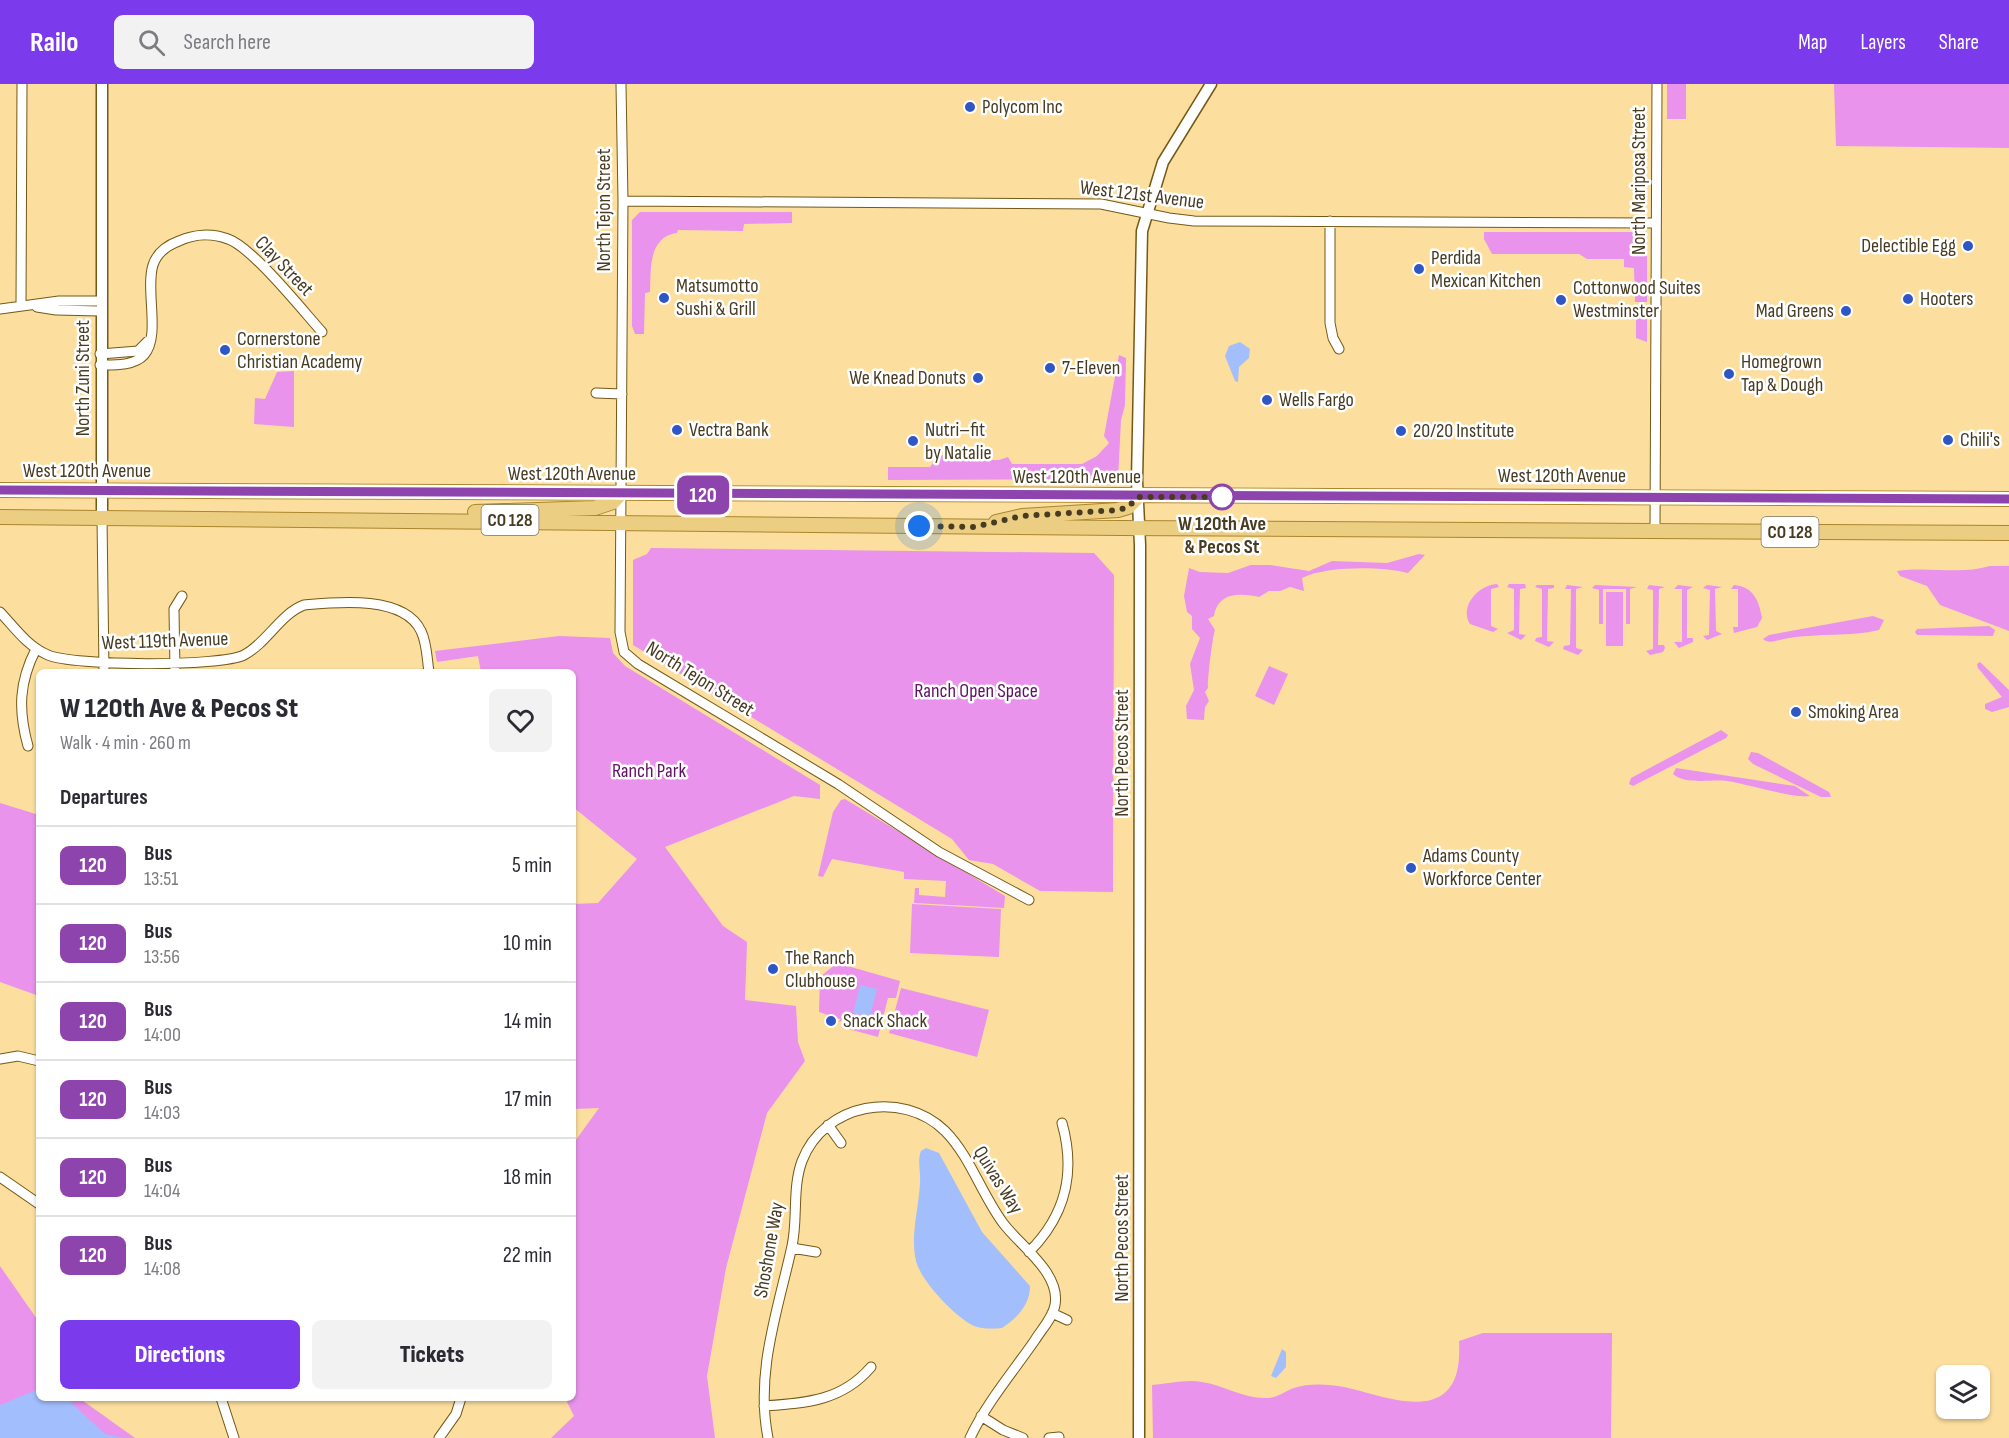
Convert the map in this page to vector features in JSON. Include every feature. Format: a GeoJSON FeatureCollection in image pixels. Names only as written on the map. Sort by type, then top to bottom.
{"type":"FeatureCollection","features":[{"type":"Feature","properties":{"kind":"main road","name":"West 120th Avenue"},"geometry":{"type":"LineString","coordinates":[[0,490],[1138,497],[1655,496],[2009,499]]}},
{"type":"Feature","properties":{"kind":"main road"},"geometry":{"type":"LineString","coordinates":[[426,519],[483,511],[595,508],[613,502],[621,494]]}},
{"type":"Feature","properties":{"kind":"main road"},"geometry":{"type":"LineString","coordinates":[[974,527],[1022,516],[1118,510],[1128,507],[1138,497]]}},
{"type":"Feature","properties":{"kind":"main road","name":"CO 128"},"geometry":{"type":"LineString","coordinates":[[0,517],[621,521],[1140,529],[2009,533]]}},
{"type":"Feature","properties":{"kind":"street"},"geometry":{"type":"LineString","coordinates":[[21,306],[22,84]]}},
{"type":"Feature","properties":{"kind":"street","name":"North Zuni Street"},"geometry":{"type":"LineString","coordinates":[[102,84],[100,360],[103,669]]}},
{"type":"Feature","properties":{"kind":"street","name":"North Tejon Street"},"geometry":{"type":"LineString","coordinates":[[621,84],[622,646],[627,655],[838,784],[939,852],[1029,900]]}},
{"type":"Feature","properties":{"kind":"street","name":"North Pecos Street"},"geometry":{"type":"LineString","coordinates":[[1139,1438],[1140,529],[1138,497],[1141,239],[1146,214],[1163,162],[1211,84]]}},
{"type":"Feature","properties":{"kind":"street","name":"North Mariposa Street"},"geometry":{"type":"LineString","coordinates":[[1655,530],[1657,84]]}},
{"type":"Feature","properties":{"kind":"street","name":"West 121st Avenue"},"geometry":{"type":"LineString","coordinates":[[623,201],[1101,204],[1194,221],[1656,223]]}},
{"type":"Feature","properties":{"kind":"street"},"geometry":{"type":"LineString","coordinates":[[1330,221],[1330,323],[1333,338],[1340,349]]}},
{"type":"Feature","properties":{"kind":"street","name":"Clay Street"},"geometry":{"type":"LineString","coordinates":[[100,360],[138,351],[151,336],[153,266],[166,248],[186,238],[197,236],[231,239],[250,255],[322,332]]}},
{"type":"Feature","properties":{"kind":"street"},"geometry":{"type":"LineString","coordinates":[[0,309],[59,301],[100,306]]}},
{"type":"Feature","properties":{"kind":"street"},"geometry":{"type":"LineString","coordinates":[[596,393],[622,394]]}},
{"type":"Feature","properties":{"kind":"street"},"geometry":{"type":"LineString","coordinates":[[175,669],[174,609],[182,596]]}},
{"type":"Feature","properties":{"kind":"street","name":"West 119th Avenue"},"geometry":{"type":"LineString","coordinates":[[0,612],[36,649],[64,660],[174,662],[225,660],[245,654],[304,605],[389,605],[401,610],[422,631],[428,669]]}},
{"type":"Feature","properties":{"kind":"street"},"geometry":{"type":"LineString","coordinates":[[28,746],[21,719],[21,696],[28,666],[36,649]]}},
{"type":"Feature","properties":{"kind":"street"},"geometry":{"type":"LineString","coordinates":[[0,1059],[18,1056],[36,1060]]}},
{"type":"Feature","properties":{"kind":"street","name":"Shoshone Way"},"geometry":{"type":"LineString","coordinates":[[768,1438],[764,1406],[766,1361],[792,1248],[798,1177],[802,1162],[817,1137],[828,1125],[849,1112],[873,1106]]}},
{"type":"Feature","properties":{"kind":"street","name":"Quivas Way"},"geometry":{"type":"LineString","coordinates":[[873,1106],[892,1106],[913,1112],[945,1131],[990,1206],[1053,1283],[1055,1303],[1052,1313]]}},
{"type":"Feature","properties":{"kind":"street"},"geometry":{"type":"LineString","coordinates":[[1029,1252],[1051,1226],[1064,1200],[1070,1161],[1062,1124]]}},
{"type":"Feature","properties":{"kind":"street"},"geometry":{"type":"LineString","coordinates":[[828,1125],[841,1143]]}},
{"type":"Feature","properties":{"kind":"street"},"geometry":{"type":"LineString","coordinates":[[0,1177],[36,1202]]}},
{"type":"Feature","properties":{"kind":"street"},"geometry":{"type":"LineString","coordinates":[[792,1248],[816,1251]]}},
{"type":"Feature","properties":{"kind":"street"},"geometry":{"type":"LineString","coordinates":[[970,1438],[981,1416],[1052,1313],[1067,1320]]}},
{"type":"Feature","properties":{"kind":"street"},"geometry":{"type":"LineString","coordinates":[[764,1406],[808,1403],[832,1397],[855,1384],[871,1367]]}},
{"type":"Feature","properties":{"kind":"street"},"geometry":{"type":"LineString","coordinates":[[222,1401],[234,1438]]}},
{"type":"Feature","properties":{"kind":"street"},"geometry":{"type":"LineString","coordinates":[[439,1438],[456,1414],[460,1401]]}},
{"type":"Feature","properties":{"kind":"street"},"geometry":{"type":"LineString","coordinates":[[981,1416],[1003,1430],[1023,1438]]}},
{"type":"Feature","properties":{"kind":"street"},"geometry":{"type":"LineString","coordinates":[[1049,1438],[1059,1437]]}},
{"type":"Feature","properties":{"kind":"green space"},"geometry":{"type":"Polygon","coordinates":[[[1667,84],[1686,84],[1686,119],[1667,119],[1667,84]]]}},
{"type":"Feature","properties":{"kind":"green space"},"geometry":{"type":"Polygon","coordinates":[[[1834,84],[2009,84],[2009,148],[1836,146],[1834,84]]]}},
{"type":"Feature","properties":{"kind":"green space"},"geometry":{"type":"Polygon","coordinates":[[[640,212],[792,212],[792,223],[744,224],[743,231],[678,230],[677,233],[668,236],[656,247],[653,255],[650,292],[645,293],[644,334],[635,334],[632,326],[632,220],[640,212]]]}},
{"type":"Feature","properties":{"kind":"green space"},"geometry":{"type":"Polygon","coordinates":[[[1484,232],[1640,232],[1647,239],[1647,302],[1635,302],[1634,268],[1624,267],[1624,259],[1587,259],[1579,254],[1492,254],[1484,239],[1484,232]]]}},
{"type":"Feature","properties":{"kind":"green space"},"geometry":{"type":"Polygon","coordinates":[[[1636,312],[1647,312],[1647,342],[1636,338],[1636,312]]]}},
{"type":"Feature","properties":{"kind":"green space"},"geometry":{"type":"Polygon","coordinates":[[[1119,355],[1126,358],[1125,405],[1121,420],[1118,479],[888,480],[888,467],[930,467],[939,455],[964,455],[969,460],[999,460],[1008,457],[1012,464],[1082,464],[1097,456],[1109,443],[1104,436],[1119,355]]]}},
{"type":"Feature","properties":{"kind":"green space"},"geometry":{"type":"Polygon","coordinates":[[[294,371],[294,427],[254,424],[255,398],[265,399],[277,372],[294,371]]]}},
{"type":"Feature","properties":{"kind":"green space","name":"Ranch Open Space"},"geometry":{"type":"Polygon","coordinates":[[[651,548],[1094,553],[1114,575],[1113,892],[1040,891],[993,864],[969,860],[952,839],[633,645],[633,560],[647,554],[651,548]]]}},
{"type":"Feature","properties":{"kind":"green space"},"geometry":{"type":"Polygon","coordinates":[[[1419,554],[1425,555],[1408,573],[1369,568],[1339,569],[1302,578],[1304,591],[1290,587],[1280,591],[1269,591],[1259,597],[1237,595],[1225,598],[1216,608],[1214,616],[1208,619],[1215,630],[1208,688],[1205,692],[1209,701],[1205,707],[1204,720],[1187,719],[1186,706],[1194,690],[1190,664],[1200,638],[1192,629],[1192,616],[1187,612],[1184,596],[1189,568],[1200,572],[1228,573],[1251,565],[1270,565],[1309,571],[1332,561],[1387,563],[1419,554]]]}},
{"type":"Feature","properties":{"kind":"green space"},"geometry":{"type":"Polygon","coordinates":[[[1990,566],[2009,566],[2009,631],[1940,605],[1927,586],[1900,576],[1897,571],[1967,570],[1990,566]]]}},
{"type":"Feature","properties":{"kind":"green space"},"geometry":{"type":"Polygon","coordinates":[[[1497,584],[1499,587],[1491,589],[1491,626],[1498,629],[1493,632],[1470,624],[1467,611],[1472,598],[1483,588],[1497,584]]]}},
{"type":"Feature","properties":{"kind":"green space"},"geometry":{"type":"Polygon","coordinates":[[[1509,584],[1525,584],[1526,588],[1520,589],[1519,634],[1526,635],[1521,640],[1507,633],[1514,630],[1514,589],[1507,587],[1509,584]]]}},
{"type":"Feature","properties":{"kind":"green space"},"geometry":{"type":"Polygon","coordinates":[[[1554,585],[1554,588],[1548,589],[1547,641],[1554,642],[1549,647],[1535,641],[1536,638],[1542,637],[1542,589],[1535,587],[1554,585]]]}},
{"type":"Feature","properties":{"kind":"green space"},"geometry":{"type":"Polygon","coordinates":[[[1567,585],[1583,587],[1576,589],[1576,648],[1583,650],[1578,655],[1563,649],[1564,646],[1570,645],[1571,589],[1565,589],[1567,585]]]}},
{"type":"Feature","properties":{"kind":"green space"},"geometry":{"type":"Polygon","coordinates":[[[1595,585],[1637,587],[1630,589],[1630,624],[1626,624],[1626,589],[1603,589],[1603,624],[1599,624],[1599,590],[1592,588],[1595,585]]]}},
{"type":"Feature","properties":{"kind":"green space"},"geometry":{"type":"Polygon","coordinates":[[[1649,585],[1665,587],[1659,589],[1658,645],[1664,645],[1665,648],[1663,652],[1650,655],[1646,651],[1653,649],[1653,590],[1647,589],[1649,585]]]}},
{"type":"Feature","properties":{"kind":"green space"},"geometry":{"type":"Polygon","coordinates":[[[1678,585],[1693,587],[1687,590],[1687,638],[1693,638],[1693,642],[1679,648],[1674,642],[1682,642],[1682,589],[1674,589],[1678,585]]]}},
{"type":"Feature","properties":{"kind":"green space"},"geometry":{"type":"Polygon","coordinates":[[[1707,585],[1722,587],[1715,589],[1716,631],[1722,634],[1707,640],[1703,636],[1709,635],[1710,590],[1703,588],[1707,585]]]}},
{"type":"Feature","properties":{"kind":"green space"},"geometry":{"type":"Polygon","coordinates":[[[1734,585],[1751,592],[1759,606],[1762,618],[1757,627],[1734,633],[1733,627],[1738,627],[1738,589],[1731,589],[1734,585]]]}},
{"type":"Feature","properties":{"kind":"green space"},"geometry":{"type":"Polygon","coordinates":[[[1606,592],[1623,592],[1623,646],[1606,646],[1606,592]]]}},
{"type":"Feature","properties":{"kind":"green space"},"geometry":{"type":"Polygon","coordinates":[[[1873,616],[1884,620],[1879,630],[1857,634],[1789,638],[1772,642],[1763,639],[1769,635],[1873,616]]]}},
{"type":"Feature","properties":{"kind":"green space"},"geometry":{"type":"Polygon","coordinates":[[[1989,626],[1995,630],[1993,636],[1917,635],[1915,632],[1917,629],[1989,626]]]}},
{"type":"Feature","properties":{"kind":"green space","name":"Ranch Park"},"geometry":{"type":"Polygon","coordinates":[[[559,636],[610,638],[613,653],[625,666],[820,785],[820,799],[794,796],[665,847],[723,926],[747,942],[745,1000],[796,1006],[798,1042],[805,1061],[767,1113],[726,1268],[707,1376],[715,1438],[551,1438],[574,1416],[566,1401],[576,1401],[576,1140],[599,1108],[576,1109],[576,904],[598,903],[637,859],[576,809],[576,669],[480,669],[478,656],[437,662],[435,651],[559,636]]]}},
{"type":"Feature","properties":{"kind":"green space"},"geometry":{"type":"Polygon","coordinates":[[[1980,662],[2009,690],[2009,707],[1992,712],[1985,709],[1985,704],[2002,697],[1978,668],[1977,664],[1980,662]]]}},
{"type":"Feature","properties":{"kind":"green space"},"geometry":{"type":"Polygon","coordinates":[[[1269,666],[1288,674],[1274,705],[1255,696],[1269,666]]]}},
{"type":"Feature","properties":{"kind":"green space"},"geometry":{"type":"Polygon","coordinates":[[[1721,730],[1728,735],[1726,738],[1633,786],[1629,784],[1631,778],[1721,730]]]}},
{"type":"Feature","properties":{"kind":"green space"},"geometry":{"type":"Polygon","coordinates":[[[1751,752],[1758,753],[1829,792],[1831,797],[1821,797],[1753,764],[1748,759],[1751,752]]]}},
{"type":"Feature","properties":{"kind":"green space"},"geometry":{"type":"Polygon","coordinates":[[[1676,768],[1795,786],[1810,796],[1782,793],[1727,781],[1684,779],[1673,774],[1676,768]]]}},
{"type":"Feature","properties":{"kind":"green space"},"geometry":{"type":"Polygon","coordinates":[[[845,799],[1005,896],[1004,908],[914,903],[915,888],[919,888],[919,895],[945,897],[946,881],[904,879],[904,872],[832,859],[823,877],[818,876],[833,812],[841,800],[845,799]]]}},
{"type":"Feature","properties":{"kind":"green space"},"geometry":{"type":"Polygon","coordinates":[[[0,803],[36,814],[36,995],[0,982],[0,803]]]}},
{"type":"Feature","properties":{"kind":"green space"},"geometry":{"type":"Polygon","coordinates":[[[912,904],[1001,909],[999,957],[910,953],[912,904]]]}},
{"type":"Feature","properties":{"kind":"green space"},"geometry":{"type":"Polygon","coordinates":[[[837,963],[900,981],[896,998],[888,998],[878,1037],[845,1028],[848,1016],[839,1022],[840,1019],[819,1012],[820,977],[837,963]]]}},
{"type":"Feature","properties":{"kind":"green space"},"geometry":{"type":"Polygon","coordinates":[[[901,988],[989,1010],[977,1057],[889,1033],[901,988]]]}},
{"type":"Feature","properties":{"kind":"green space"},"geometry":{"type":"Polygon","coordinates":[[[0,1266],[36,1318],[36,1401],[83,1401],[135,1438],[0,1438],[0,1266]]]}},
{"type":"Feature","properties":{"kind":"green space"},"geometry":{"type":"Polygon","coordinates":[[[1483,1333],[1612,1333],[1611,1438],[1153,1438],[1152,1385],[1196,1381],[1248,1396],[1268,1398],[1300,1386],[1325,1385],[1344,1387],[1393,1399],[1420,1402],[1432,1400],[1448,1390],[1457,1371],[1459,1341],[1483,1333]]]}},
{"type":"Feature","properties":{"kind":"water"},"geometry":{"type":"Polygon","coordinates":[[[1240,342],[1250,349],[1249,358],[1239,367],[1238,382],[1235,381],[1225,356],[1229,346],[1240,342]]]}},
{"type":"Feature","properties":{"kind":"water"},"geometry":{"type":"Polygon","coordinates":[[[860,985],[877,989],[870,1017],[853,1013],[860,985]]]}},
{"type":"Feature","properties":{"kind":"water"},"geometry":{"type":"Polygon","coordinates":[[[926,1148],[939,1153],[982,1232],[1030,1286],[1028,1299],[1022,1310],[1002,1328],[980,1328],[966,1321],[940,1298],[919,1269],[914,1251],[914,1231],[920,1183],[919,1159],[921,1151],[926,1148]]]}},
{"type":"Feature","properties":{"kind":"water"},"geometry":{"type":"Polygon","coordinates":[[[1282,1349],[1286,1352],[1286,1367],[1276,1378],[1271,1376],[1282,1349]]]}},
{"type":"Feature","properties":{"kind":"water"},"geometry":{"type":"Polygon","coordinates":[[[36,1390],[36,1401],[69,1401],[105,1434],[124,1438],[0,1438],[0,1405],[36,1390]]]}},
{"type":"Feature","properties":{"kind":"bus line","name":"120"},"geometry":{"type":"LineString","coordinates":[[0,490],[429,494],[1158,497],[1655,496],[2009,499]]}},
{"type":"Feature","properties":{"kind":"place","name":"Polycom Inc"},"geometry":{"type":"Point","coordinates":[970,107]}},
{"type":"Feature","properties":{"kind":"place","name":"Delectible Egg"},"geometry":{"type":"Point","coordinates":[1968,246]}},
{"type":"Feature","properties":{"kind":"place","name":"Perdida Mexican Kitchen"},"geometry":{"type":"Point","coordinates":[1419,269]}},
{"type":"Feature","properties":{"kind":"place","name":"Matsumotto Sushi & Grill"},"geometry":{"type":"Point","coordinates":[664,298]}},
{"type":"Feature","properties":{"kind":"place","name":"Hooters"},"geometry":{"type":"Point","coordinates":[1908,299]}},
{"type":"Feature","properties":{"kind":"place","name":"Cottonwood Suites Westminster"},"geometry":{"type":"Point","coordinates":[1561,300]}},
{"type":"Feature","properties":{"kind":"place","name":"Mad Greens"},"geometry":{"type":"Point","coordinates":[1846,311]}},
{"type":"Feature","properties":{"kind":"place","name":"Cornerstone Christian Academy"},"geometry":{"type":"Point","coordinates":[225,350]}},
{"type":"Feature","properties":{"kind":"place","name":"7-Eleven"},"geometry":{"type":"Point","coordinates":[1050,368]}},
{"type":"Feature","properties":{"kind":"place","name":"Homegrown Tap & Dough"},"geometry":{"type":"Point","coordinates":[1729,374]}},
{"type":"Feature","properties":{"kind":"place","name":"We Knead Donuts"},"geometry":{"type":"Point","coordinates":[978,378]}},
{"type":"Feature","properties":{"kind":"place","name":"Wells Fargo"},"geometry":{"type":"Point","coordinates":[1267,400]}},
{"type":"Feature","properties":{"kind":"place","name":"Vectra Bank"},"geometry":{"type":"Point","coordinates":[677,430]}},
{"type":"Feature","properties":{"kind":"place","name":"20/20 Institute"},"geometry":{"type":"Point","coordinates":[1401,431]}},
{"type":"Feature","properties":{"kind":"place","name":"Chili's"},"geometry":{"type":"Point","coordinates":[1948,440]}},
{"type":"Feature","properties":{"kind":"place","name":"Nutri–fit by Natalie"},"geometry":{"type":"Point","coordinates":[913,441]}},
{"type":"Feature","properties":{"kind":"place","name":"W 120th Ave & Pecos St"},"geometry":{"type":"Point","coordinates":[1222,497]}},
{"type":"Feature","properties":{"kind":"place","name":"Smoking Area"},"geometry":{"type":"Point","coordinates":[1796,712]}},
{"type":"Feature","properties":{"kind":"place","name":"Adams County Workforce Center"},"geometry":{"type":"Point","coordinates":[1411,868]}},
{"type":"Feature","properties":{"kind":"place","name":"The Ranch Clubhouse"},"geometry":{"type":"Point","coordinates":[773,969]}},
{"type":"Feature","properties":{"kind":"place","name":"Snack Shack"},"geometry":{"type":"Point","coordinates":[831,1021]}},
{"type":"Feature","properties":{"kind":"route"},"geometry":{"type":"LineString","coordinates":[[919,526],[974,527],[1022,516],[1118,510],[1128,507],[1138,497],[1232,497],[1222,497]]}}]}
